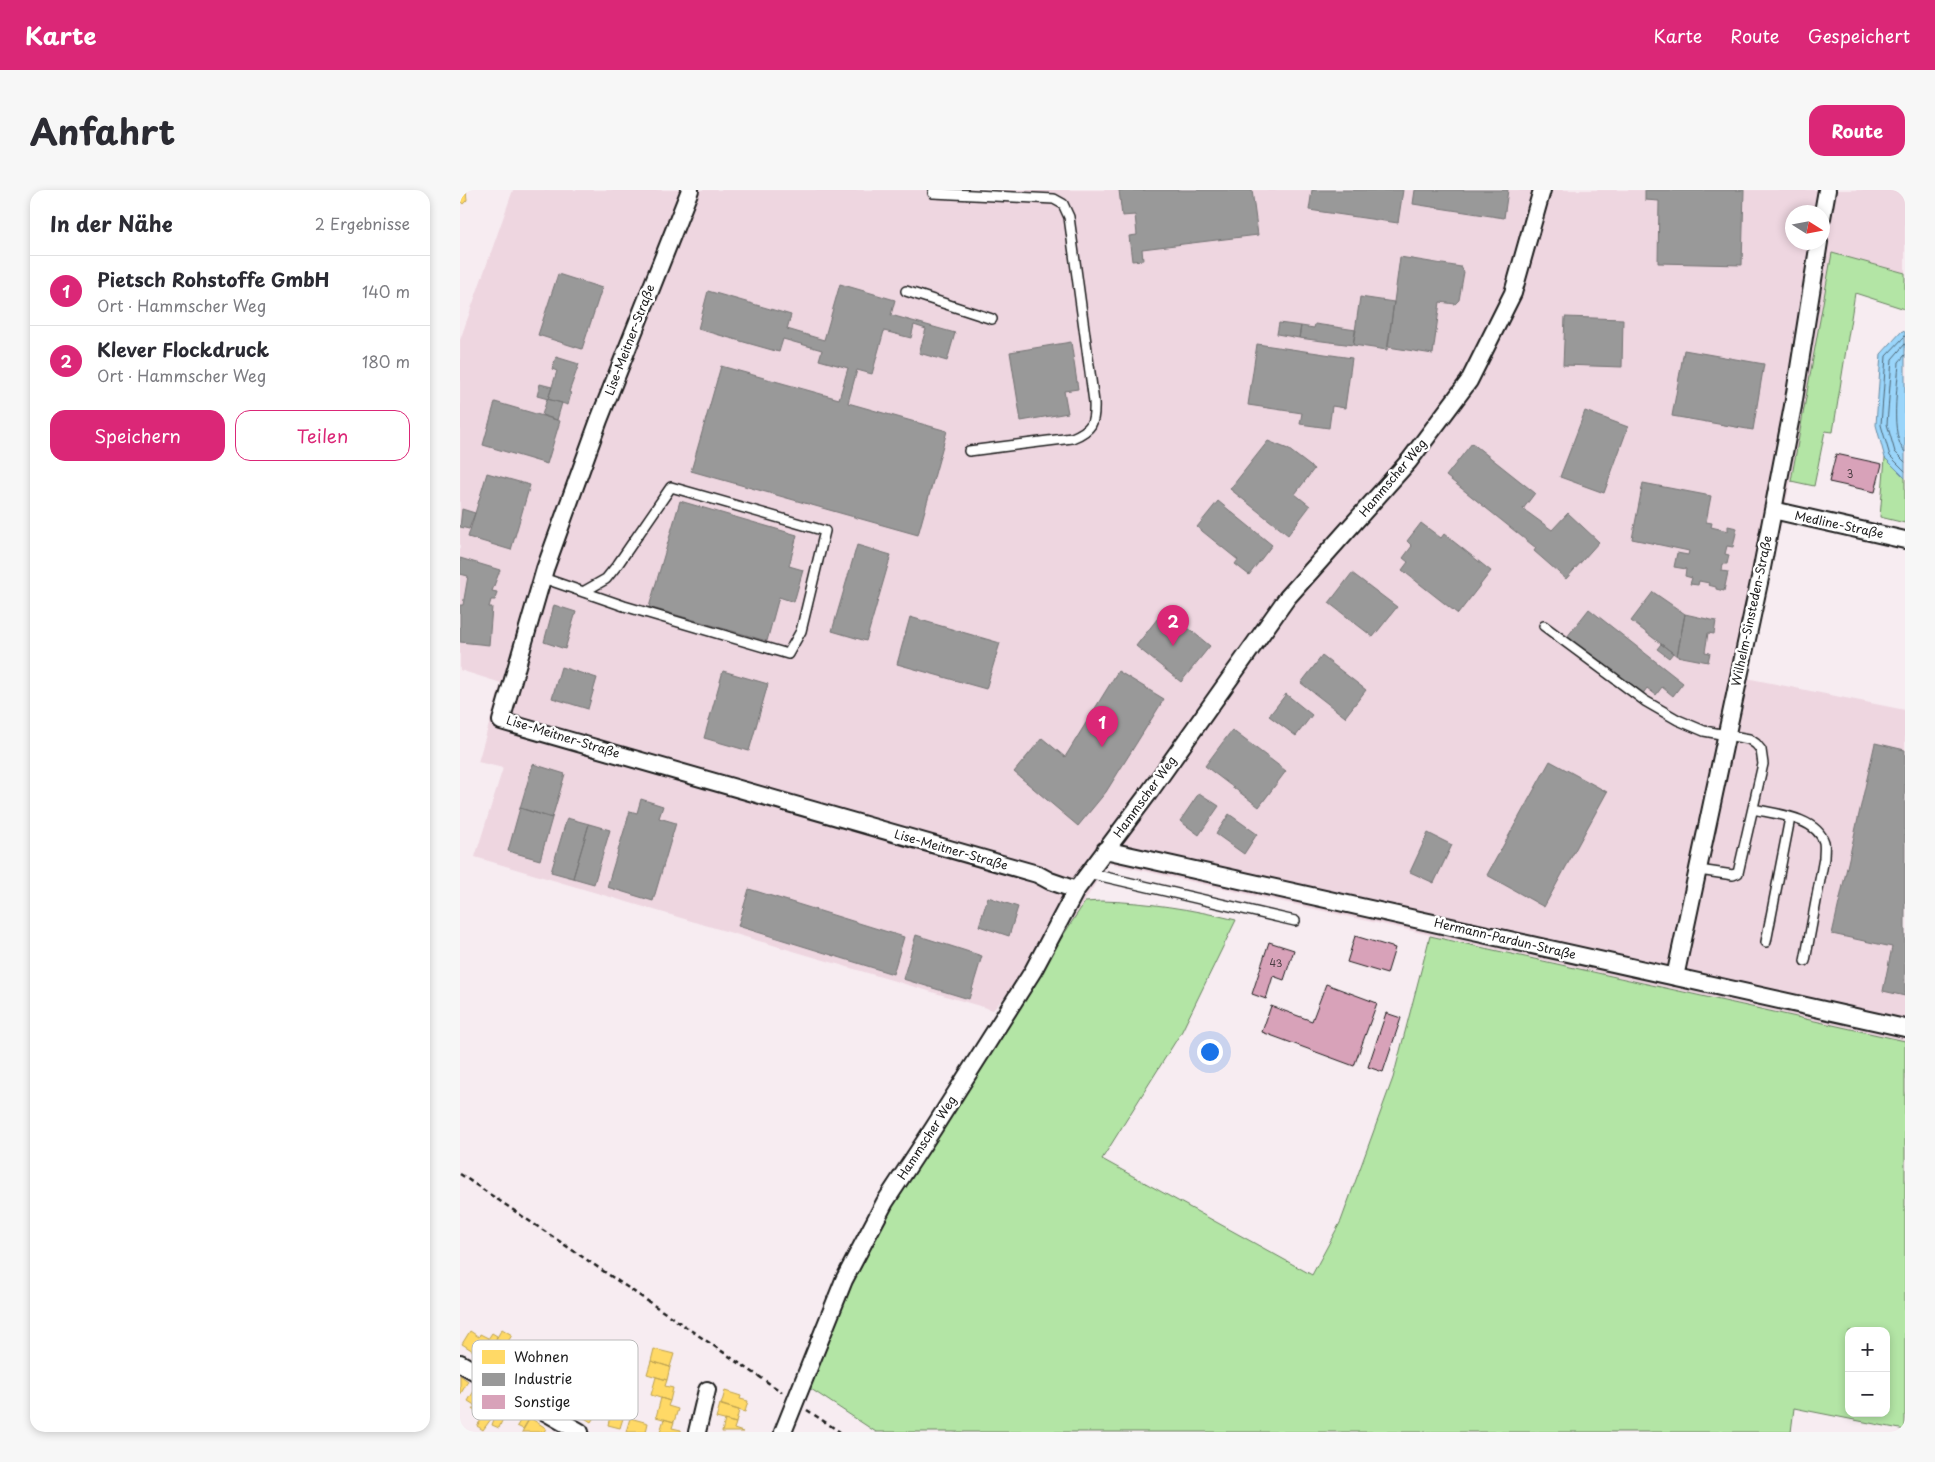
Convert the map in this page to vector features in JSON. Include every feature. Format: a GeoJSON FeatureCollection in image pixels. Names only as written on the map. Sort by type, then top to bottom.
{"type":"FeatureCollection","features":[{"type":"Feature","properties":{"kind":"street","name":"Lise-Meitner-Straße"},"geometry":{"type":"LineString","coordinates":[[690,190],[600,420],[543,578],[501,721],[1037,874],[1050,882],[1076,890]]}},
{"type":"Feature","properties":{"kind":"street","name":"Hammscher Weg"},"geometry":{"type":"LineString","coordinates":[[783,1432],[844,1280],[885,1202],[934,1129],[1033,971],[1076,890],[1287,598],[1409,461],[1469,381],[1513,293],[1542,190]]}},
{"type":"Feature","properties":{"kind":"street"},"geometry":{"type":"LineString","coordinates":[[1824,205],[1827,190]]}},
{"type":"Feature","properties":{"kind":"street","name":"Wilhelm-Sinsteden-Straße"},"geometry":{"type":"LineString","coordinates":[[1675,977],[1699,870],[1773,510],[1793,406],[1818,250]]}},
{"type":"Feature","properties":{"kind":"street","name":"Medline-Straße"},"geometry":{"type":"LineString","coordinates":[[1773,510],[1905,540]]}},
{"type":"Feature","properties":{"kind":"street","name":"Hermann-Pardun-Straße"},"geometry":{"type":"LineString","coordinates":[[1106,850],[1905,1028]]}},
{"type":"Feature","properties":{"kind":"street"},"geometry":{"type":"LineString","coordinates":[[460,1363],[472,1370]]}},
{"type":"Feature","properties":{"kind":"street"},"geometry":{"type":"LineString","coordinates":[[697,1432],[707,1390]]}},
{"type":"Feature","properties":{"kind":"street"},"geometry":{"type":"LineString","coordinates":[[559,1420],[580,1432]]}},
{"type":"Feature","properties":{"kind":"lane"},"geometry":{"type":"LineString","coordinates":[[934,190],[933,192],[952,194],[1054,199],[1062,204],[1069,217],[1094,402],[1093,421],[1084,433],[1072,438],[969,452]]}},
{"type":"Feature","properties":{"kind":"lane"},"geometry":{"type":"LineString","coordinates":[[906,291],[992,319]]}},
{"type":"Feature","properties":{"kind":"lane"},"geometry":{"type":"LineString","coordinates":[[543,578],[583,592],[624,606],[788,654],[800,631],[825,531],[671,487],[606,579],[583,592]]}},
{"type":"Feature","properties":{"kind":"lane"},"geometry":{"type":"LineString","coordinates":[[1544,626],[1646,701],[1678,720],[1704,731],[1749,740],[1761,750],[1763,764],[1738,873],[1733,875],[1699,870]]}},
{"type":"Feature","properties":{"kind":"lane"},"geometry":{"type":"LineString","coordinates":[[1753,808],[1807,822],[1816,829],[1824,842],[1824,858],[1805,961]]}},
{"type":"Feature","properties":{"kind":"lane"},"geometry":{"type":"LineString","coordinates":[[1766,942],[1790,818]]}},
{"type":"Feature","properties":{"kind":"lane"},"geometry":{"type":"LineString","coordinates":[[1088,874],[1295,920]]}},
{"type":"Feature","properties":{"kind":"path"},"geometry":{"type":"LineString","coordinates":[[460,1174],[840,1432]]}},
{"type":"Feature","properties":{"kind":"shaded area"},"geometry":{"type":"Polygon","coordinates":[[[513,190],[1905,190],[1905,273],[1832,253],[1794,467],[1746,678],[1905,710],[1905,1041],[1108,863],[1075,917],[993,1010],[475,857],[503,768],[478,762],[501,683],[460,670],[460,340],[513,190]]]}},
{"type":"Feature","properties":{"kind":"green space"},"geometry":{"type":"Polygon","coordinates":[[[1832,253],[1905,273],[1905,309],[1855,293],[1833,432],[1825,431],[1814,486],[1791,481],[1832,253]]]}},
{"type":"Feature","properties":{"kind":"green space"},"geometry":{"type":"Polygon","coordinates":[[[1885,458],[1905,478],[1905,523],[1880,517],[1885,458]]]}},
{"type":"Feature","properties":{"kind":"green space"},"geometry":{"type":"Polygon","coordinates":[[[1101,901],[1152,905],[1185,909],[1236,920],[1182,1031],[1102,1159],[1312,1275],[1341,1221],[1393,1078],[1430,936],[1905,1041],[1905,1430],[1794,1408],[1791,1432],[876,1432],[808,1387],[843,1294],[901,1187],[1085,902],[1101,901]]]}},
{"type":"Feature","properties":{"kind":"water"},"geometry":{"type":"Polygon","coordinates":[[[1902,331],[1905,332],[1905,478],[1885,458],[1876,425],[1881,354],[1902,331]]]}},
{"type":"Feature","properties":{"kind":"building: Wohnen"},"geometry":{"type":"Polygon","coordinates":[[[460,190],[466,190],[467,200],[463,204],[460,201],[460,190]]]}},
{"type":"Feature","properties":{"kind":"building: Wohnen"},"geometry":{"type":"Polygon","coordinates":[[[502,1329],[512,1335],[509,1340],[496,1339],[502,1329]]]}},
{"type":"Feature","properties":{"kind":"building: Wohnen"},"geometry":{"type":"Polygon","coordinates":[[[470,1331],[479,1337],[480,1334],[488,1338],[487,1340],[472,1340],[472,1350],[462,1344],[470,1331]]]}},
{"type":"Feature","properties":{"kind":"building: Wohnen"},"geometry":{"type":"Polygon","coordinates":[[[492,1333],[497,1336],[498,1340],[487,1340],[492,1333]]]}},
{"type":"Feature","properties":{"kind":"building: Wohnen"},"geometry":{"type":"Polygon","coordinates":[[[654,1349],[674,1354],[670,1367],[651,1361],[654,1349]]]}},
{"type":"Feature","properties":{"kind":"building: Wohnen"},"geometry":{"type":"Polygon","coordinates":[[[651,1361],[670,1367],[667,1380],[647,1374],[651,1361]]]}},
{"type":"Feature","properties":{"kind":"building: Wohnen"},"geometry":{"type":"Polygon","coordinates":[[[460,1375],[468,1381],[460,1395],[460,1375]]]}},
{"type":"Feature","properties":{"kind":"building: Wohnen"},"geometry":{"type":"Polygon","coordinates":[[[656,1377],[667,1380],[665,1386],[673,1388],[670,1401],[651,1395],[656,1377]]]}},
{"type":"Feature","properties":{"kind":"building: Wohnen"},"geometry":{"type":"Polygon","coordinates":[[[725,1391],[741,1396],[740,1399],[748,1401],[745,1412],[721,1405],[725,1391]]]}},
{"type":"Feature","properties":{"kind":"building: Wohnen"},"geometry":{"type":"Polygon","coordinates":[[[472,1394],[472,1404],[468,1401],[472,1394]]]}},
{"type":"Feature","properties":{"kind":"building: Wohnen"},"geometry":{"type":"Polygon","coordinates":[[[661,1398],[670,1401],[668,1406],[678,1409],[674,1422],[656,1417],[661,1398]]]}},
{"type":"Feature","properties":{"kind":"building: Wohnen"},"geometry":{"type":"Polygon","coordinates":[[[720,1404],[739,1410],[736,1423],[716,1418],[720,1404]]]}},
{"type":"Feature","properties":{"kind":"building: Wohnen"},"geometry":{"type":"Polygon","coordinates":[[[664,1419],[674,1422],[672,1428],[681,1430],[681,1432],[660,1432],[664,1419]]]}},
{"type":"Feature","properties":{"kind":"building: Wohnen"},"geometry":{"type":"Polygon","coordinates":[[[481,1420],[490,1420],[483,1430],[477,1426],[481,1420]]]}},
{"type":"Feature","properties":{"kind":"building: Wohnen"},"geometry":{"type":"Polygon","coordinates":[[[494,1420],[502,1420],[499,1428],[492,1425],[494,1420]]]}},
{"type":"Feature","properties":{"kind":"building: Wohnen"},"geometry":{"type":"Polygon","coordinates":[[[521,1420],[528,1420],[523,1429],[517,1426],[521,1420]]]}},
{"type":"Feature","properties":{"kind":"building: Wohnen"},"geometry":{"type":"Polygon","coordinates":[[[529,1420],[533,1420],[546,1428],[544,1432],[522,1432],[529,1420]]]}},
{"type":"Feature","properties":{"kind":"building: Wohnen"},"geometry":{"type":"Polygon","coordinates":[[[609,1420],[622,1420],[620,1428],[608,1425],[609,1420]]]}},
{"type":"Feature","properties":{"kind":"building: Wohnen"},"geometry":{"type":"Polygon","coordinates":[[[629,1420],[648,1423],[646,1432],[626,1432],[629,1420]]]}},
{"type":"Feature","properties":{"kind":"building: Wohnen"},"geometry":{"type":"Polygon","coordinates":[[[725,1420],[736,1423],[734,1429],[743,1432],[722,1432],[725,1420]]]}},
{"type":"Feature","properties":{"kind":"building: Industrie"},"geometry":{"type":"Polygon","coordinates":[[[1119,190],[1252,190],[1258,235],[1142,249],[1143,260],[1132,261],[1129,236],[1137,235],[1135,215],[1122,216],[1119,190]]]}},
{"type":"Feature","properties":{"kind":"building: Industrie"},"geometry":{"type":"Polygon","coordinates":[[[1312,190],[1403,190],[1398,223],[1309,210],[1312,190]]]}},
{"type":"Feature","properties":{"kind":"building: Industrie"},"geometry":{"type":"Polygon","coordinates":[[[1415,190],[1508,190],[1504,218],[1413,204],[1415,190]]]}},
{"type":"Feature","properties":{"kind":"building: Industrie"},"geometry":{"type":"Polygon","coordinates":[[[1645,190],[1744,190],[1742,265],[1658,263],[1659,201],[1645,200],[1645,190]]]}},
{"type":"Feature","properties":{"kind":"building: Industrie"},"geometry":{"type":"Polygon","coordinates":[[[1400,257],[1461,267],[1464,272],[1459,300],[1455,304],[1440,302],[1433,354],[1388,347],[1400,257]]]}},
{"type":"Feature","properties":{"kind":"building: Industrie"},"geometry":{"type":"Polygon","coordinates":[[[558,274],[602,288],[582,349],[538,335],[558,274]]]}},
{"type":"Feature","properties":{"kind":"building: Industrie"},"geometry":{"type":"Polygon","coordinates":[[[840,284],[895,300],[891,315],[955,333],[947,361],[919,353],[926,329],[914,325],[911,338],[884,331],[872,374],[857,370],[848,403],[947,431],[918,535],[691,471],[721,366],[839,399],[848,368],[819,360],[822,350],[783,339],[779,352],[698,329],[708,291],[791,315],[787,329],[824,340],[840,284]]]}},
{"type":"Feature","properties":{"kind":"building: Industrie"},"geometry":{"type":"Polygon","coordinates":[[[1360,297],[1394,302],[1387,350],[1353,345],[1360,297]]]}},
{"type":"Feature","properties":{"kind":"building: Industrie"},"geometry":{"type":"Polygon","coordinates":[[[1565,317],[1623,319],[1622,367],[1563,365],[1565,317]]]}},
{"type":"Feature","properties":{"kind":"building: Industrie"},"geometry":{"type":"Polygon","coordinates":[[[1279,323],[1301,326],[1299,338],[1277,334],[1279,323]]]}},
{"type":"Feature","properties":{"kind":"building: Industrie"},"geometry":{"type":"Polygon","coordinates":[[[1315,324],[1356,330],[1353,345],[1299,338],[1301,326],[1314,328],[1315,324]]]}},
{"type":"Feature","properties":{"kind":"building: Industrie"},"geometry":{"type":"Polygon","coordinates":[[[1071,342],[1078,389],[1064,391],[1068,413],[1021,421],[1010,352],[1071,342]]]}},
{"type":"Feature","properties":{"kind":"building: Industrie"},"geometry":{"type":"Polygon","coordinates":[[[1257,344],[1352,358],[1345,408],[1332,406],[1329,428],[1300,424],[1302,413],[1248,405],[1257,344]]]}},
{"type":"Feature","properties":{"kind":"building: Industrie"},"geometry":{"type":"Polygon","coordinates":[[[1684,350],[1764,364],[1753,430],[1672,416],[1684,350]]]}},
{"type":"Feature","properties":{"kind":"building: Industrie"},"geometry":{"type":"Polygon","coordinates":[[[556,357],[579,364],[569,392],[571,393],[568,405],[548,399],[557,371],[552,369],[556,357]]]}},
{"type":"Feature","properties":{"kind":"building: Industrie"},"geometry":{"type":"Polygon","coordinates":[[[540,384],[552,387],[548,399],[537,396],[540,384]]]}},
{"type":"Feature","properties":{"kind":"building: Industrie"},"geometry":{"type":"Polygon","coordinates":[[[547,399],[562,403],[557,420],[542,415],[547,399]]]}},
{"type":"Feature","properties":{"kind":"building: Industrie"},"geometry":{"type":"Polygon","coordinates":[[[495,402],[560,421],[547,464],[483,445],[495,402]]]}},
{"type":"Feature","properties":{"kind":"building: Industrie"},"geometry":{"type":"Polygon","coordinates":[[[1585,411],[1628,427],[1604,493],[1560,477],[1585,411]]]}},
{"type":"Feature","properties":{"kind":"building: Industrie"},"geometry":{"type":"Polygon","coordinates":[[[1268,441],[1288,449],[1314,469],[1295,494],[1310,506],[1288,535],[1230,489],[1268,441]]]}},
{"type":"Feature","properties":{"kind":"building: Industrie"},"geometry":{"type":"Polygon","coordinates":[[[1472,443],[1535,493],[1523,509],[1552,530],[1568,513],[1599,542],[1566,579],[1534,551],[1536,548],[1446,476],[1472,443]]]}},
{"type":"Feature","properties":{"kind":"building: Industrie"},"geometry":{"type":"Polygon","coordinates":[[[487,473],[530,485],[511,550],[468,537],[487,473]]]}},
{"type":"Feature","properties":{"kind":"building: Industrie"},"geometry":{"type":"Polygon","coordinates":[[[1643,483],[1711,496],[1706,522],[1712,523],[1711,527],[1728,531],[1728,526],[1737,528],[1733,547],[1727,546],[1725,554],[1729,555],[1727,564],[1723,564],[1722,571],[1728,572],[1724,591],[1708,585],[1709,583],[1699,581],[1698,585],[1690,584],[1692,578],[1685,576],[1686,569],[1674,567],[1677,553],[1688,555],[1689,551],[1632,539],[1643,483]]]}},
{"type":"Feature","properties":{"kind":"building: Industrie"},"geometry":{"type":"Polygon","coordinates":[[[680,501],[797,535],[789,566],[803,570],[794,602],[779,597],[767,641],[649,607],[680,501]]]}},
{"type":"Feature","properties":{"kind":"building: Industrie"},"geometry":{"type":"Polygon","coordinates":[[[1218,501],[1272,545],[1249,575],[1235,564],[1238,560],[1197,527],[1218,501]]]}},
{"type":"Feature","properties":{"kind":"building: Industrie"},"geometry":{"type":"Polygon","coordinates":[[[462,509],[475,513],[469,529],[460,527],[462,509]]]}},
{"type":"Feature","properties":{"kind":"building: Industrie"},"geometry":{"type":"Polygon","coordinates":[[[1421,523],[1441,538],[1444,534],[1491,571],[1458,614],[1402,570],[1408,562],[1403,558],[1412,546],[1407,541],[1421,523]]]}},
{"type":"Feature","properties":{"kind":"building: Industrie"},"geometry":{"type":"Polygon","coordinates":[[[857,545],[891,555],[866,641],[832,631],[857,545]]]}},
{"type":"Feature","properties":{"kind":"building: Industrie"},"geometry":{"type":"Polygon","coordinates":[[[460,558],[500,570],[492,591],[497,592],[495,600],[491,600],[489,607],[492,607],[489,645],[460,642],[460,605],[463,605],[468,576],[460,574],[460,558]]]}},
{"type":"Feature","properties":{"kind":"building: Industrie"},"geometry":{"type":"Polygon","coordinates":[[[1352,573],[1397,607],[1373,637],[1329,603],[1352,573]]]}},
{"type":"Feature","properties":{"kind":"building: Industrie"},"geometry":{"type":"Polygon","coordinates":[[[1653,592],[1685,614],[1677,656],[1631,621],[1653,592]]]}},
{"type":"Feature","properties":{"kind":"building: Industrie"},"geometry":{"type":"Polygon","coordinates":[[[554,605],[576,612],[565,649],[544,642],[554,605]]]}},
{"type":"Feature","properties":{"kind":"building: Industrie"},"geometry":{"type":"Polygon","coordinates":[[[1165,609],[1210,646],[1181,682],[1136,646],[1165,609]]]}},
{"type":"Feature","properties":{"kind":"building: Industrie"},"geometry":{"type":"Polygon","coordinates":[[[1589,609],[1683,683],[1673,696],[1662,687],[1656,695],[1647,688],[1642,695],[1567,637],[1589,609]]]}},
{"type":"Feature","properties":{"kind":"building: Industrie"},"geometry":{"type":"Polygon","coordinates":[[[1685,614],[1716,621],[1714,634],[1708,633],[1705,652],[1710,653],[1708,662],[1677,656],[1685,614]]]}},
{"type":"Feature","properties":{"kind":"building: Industrie"},"geometry":{"type":"Polygon","coordinates":[[[910,617],[1000,643],[986,689],[897,664],[910,617]]]}},
{"type":"Feature","properties":{"kind":"building: Industrie"},"geometry":{"type":"Polygon","coordinates":[[[1661,644],[1673,653],[1669,658],[1657,649],[1661,644]]]}},
{"type":"Feature","properties":{"kind":"building: Industrie"},"geometry":{"type":"Polygon","coordinates":[[[1322,656],[1366,690],[1345,717],[1301,683],[1322,656]]]}},
{"type":"Feature","properties":{"kind":"building: Industrie"},"geometry":{"type":"Polygon","coordinates":[[[561,667],[597,678],[588,709],[552,698],[561,667]]]}},
{"type":"Feature","properties":{"kind":"building: Industrie"},"geometry":{"type":"Polygon","coordinates":[[[723,671],[768,684],[749,751],[704,738],[723,671]]]}},
{"type":"Feature","properties":{"kind":"building: Industrie"},"geometry":{"type":"Polygon","coordinates":[[[1118,671],[1164,699],[1106,792],[1078,826],[1014,772],[1042,738],[1065,757],[1118,671]]]}},
{"type":"Feature","properties":{"kind":"building: Industrie"},"geometry":{"type":"Polygon","coordinates":[[[1286,694],[1312,715],[1296,736],[1269,716],[1286,694]]]}},
{"type":"Feature","properties":{"kind":"building: Industrie"},"geometry":{"type":"Polygon","coordinates":[[[1232,730],[1286,771],[1259,807],[1205,766],[1232,730]]]}},
{"type":"Feature","properties":{"kind":"building: Industrie"},"geometry":{"type":"Polygon","coordinates":[[[1875,743],[1905,750],[1905,996],[1883,991],[1892,947],[1832,934],[1875,743]]]}},
{"type":"Feature","properties":{"kind":"building: Industrie"},"geometry":{"type":"Polygon","coordinates":[[[1550,761],[1607,792],[1544,907],[1487,875],[1550,761]]]}},
{"type":"Feature","properties":{"kind":"building: Industrie"},"geometry":{"type":"Polygon","coordinates":[[[533,764],[565,774],[552,818],[520,808],[533,764]]]}},
{"type":"Feature","properties":{"kind":"building: Industrie"},"geometry":{"type":"Polygon","coordinates":[[[1199,793],[1219,806],[1199,835],[1180,821],[1199,793]]]}},
{"type":"Feature","properties":{"kind":"building: Industrie"},"geometry":{"type":"Polygon","coordinates":[[[641,799],[663,806],[659,818],[676,823],[653,901],[607,887],[630,811],[637,813],[641,799]]]}},
{"type":"Feature","properties":{"kind":"building: Industrie"},"geometry":{"type":"Polygon","coordinates":[[[520,808],[552,818],[540,860],[508,851],[520,808]]]}},
{"type":"Feature","properties":{"kind":"building: Industrie"},"geometry":{"type":"Polygon","coordinates":[[[1229,814],[1257,834],[1244,854],[1216,834],[1229,814]]]}},
{"type":"Feature","properties":{"kind":"building: Industrie"},"geometry":{"type":"Polygon","coordinates":[[[567,818],[589,824],[573,878],[551,872],[567,818]]]}},
{"type":"Feature","properties":{"kind":"building: Industrie"},"geometry":{"type":"Polygon","coordinates":[[[589,824],[610,830],[594,884],[573,878],[589,824]]]}},
{"type":"Feature","properties":{"kind":"building: Industrie"},"geometry":{"type":"Polygon","coordinates":[[[1428,833],[1452,845],[1434,883],[1410,872],[1428,833]]]}},
{"type":"Feature","properties":{"kind":"building: Industrie"},"geometry":{"type":"Polygon","coordinates":[[[749,889],[904,937],[893,974],[738,926],[749,889]]]}},
{"type":"Feature","properties":{"kind":"building: Industrie"},"geometry":{"type":"Polygon","coordinates":[[[988,897],[1018,907],[1009,936],[979,926],[988,897]]]}},
{"type":"Feature","properties":{"kind":"building: Industrie"},"geometry":{"type":"Polygon","coordinates":[[[916,935],[982,956],[969,999],[903,979],[916,935]]]}},
{"type":"Feature","properties":{"kind":"building: Sonstige"},"geometry":{"type":"Polygon","coordinates":[[[1836,454],[1882,464],[1875,492],[1829,482],[1836,454]]]}},
{"type":"Feature","properties":{"kind":"building: Sonstige"},"geometry":{"type":"Polygon","coordinates":[[[1355,936],[1395,948],[1387,974],[1347,962],[1355,936]]]}},
{"type":"Feature","properties":{"kind":"building: Sonstige"},"geometry":{"type":"Polygon","coordinates":[[[1269,942],[1294,950],[1284,980],[1273,976],[1266,999],[1252,994],[1269,942]]]}},
{"type":"Feature","properties":{"kind":"building: Sonstige"},"geometry":{"type":"Polygon","coordinates":[[[1326,984],[1377,1003],[1354,1066],[1262,1032],[1271,1006],[1312,1021],[1326,984]]]}},
{"type":"Feature","properties":{"kind":"building: Sonstige"},"geometry":{"type":"Polygon","coordinates":[[[1386,1013],[1401,1018],[1383,1072],[1368,1067],[1386,1013]]]}},
{"type":"Feature","properties":{"kind":"place","name":"Klever Flockdruck"},"geometry":{"type":"Point","coordinates":[1173,646]}},
{"type":"Feature","properties":{"kind":"place","name":"Pietsch Rohstoffe GmbH"},"geometry":{"type":"Point","coordinates":[1102,747]}}]}
